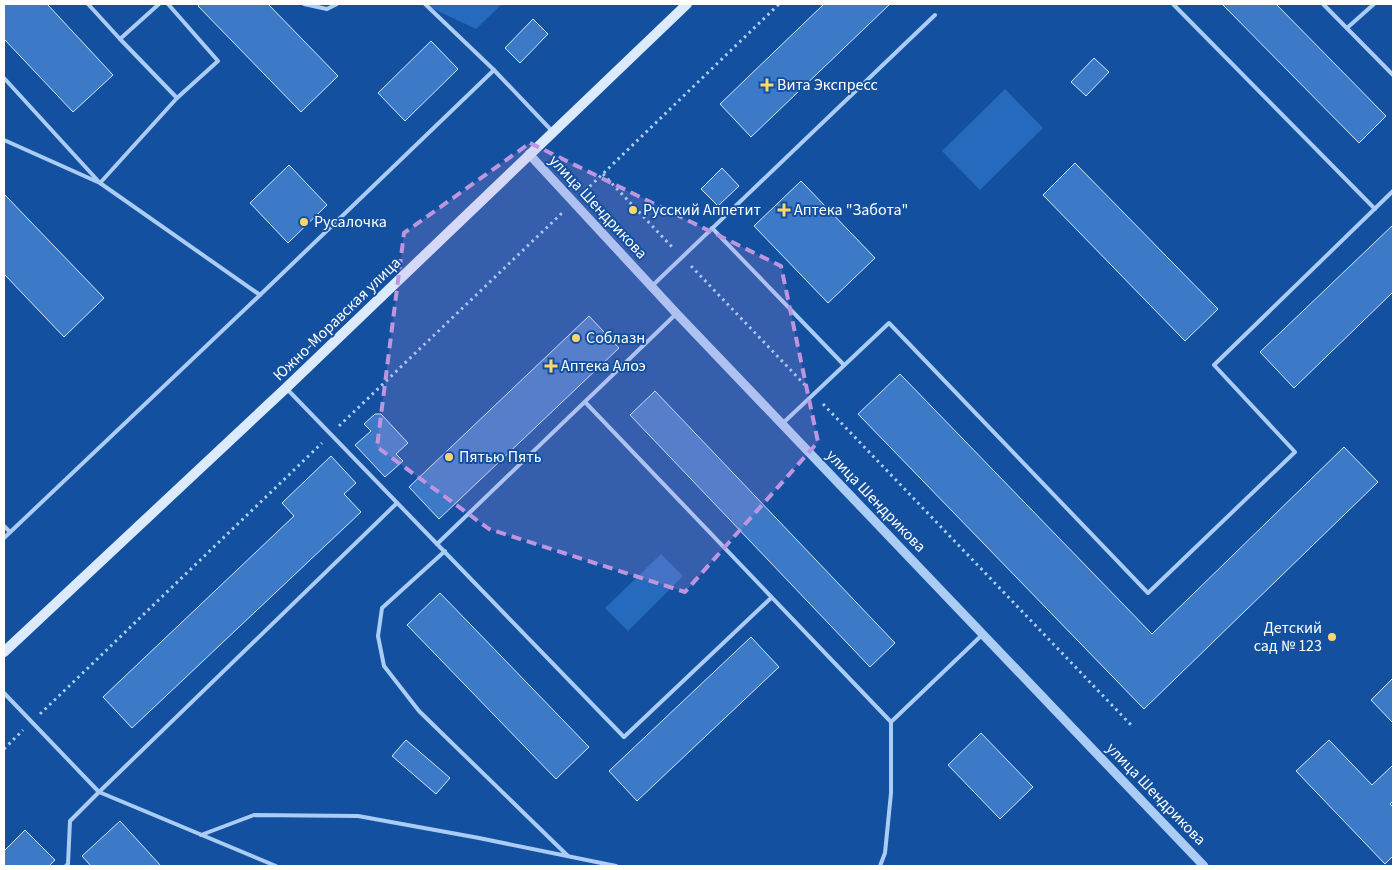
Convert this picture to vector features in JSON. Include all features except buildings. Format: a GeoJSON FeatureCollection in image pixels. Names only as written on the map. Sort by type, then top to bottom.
{"type":"FeatureCollection","features":[{"type":"Feature","properties":{"kind":"main road","name":"Южно-Моравская улица"},"geometry":{"type":"LineString","coordinates":[[4,652],[286,388],[687,4]]}},
{"type":"Feature","properties":{"kind":"street","name":"улица Шендрикова"},"geometry":{"type":"LineString","coordinates":[[529,154],[677,314],[1204,866]]}},
{"type":"Feature","properties":{"kind":"lane"},"geometry":{"type":"LineString","coordinates":[[88,4],[177,98]]}},
{"type":"Feature","properties":{"kind":"lane"},"geometry":{"type":"LineString","coordinates":[[120,39],[158,4]]}},
{"type":"Feature","properties":{"kind":"lane"},"geometry":{"type":"LineString","coordinates":[[100,183],[177,98],[218,61],[168,4]]}},
{"type":"Feature","properties":{"kind":"lane"},"geometry":{"type":"LineString","coordinates":[[304,4],[328,9],[337,4]]}},
{"type":"Feature","properties":{"kind":"lane"},"geometry":{"type":"LineString","coordinates":[[425,4],[494,70],[553,132]]}},
{"type":"Feature","properties":{"kind":"lane"},"geometry":{"type":"LineString","coordinates":[[1172,4],[1375,209]]}},
{"type":"Feature","properties":{"kind":"lane"},"geometry":{"type":"LineString","coordinates":[[1323,4],[1393,75]]}},
{"type":"Feature","properties":{"kind":"lane"},"geometry":{"type":"LineString","coordinates":[[1347,28],[1374,4]]}},
{"type":"Feature","properties":{"kind":"lane"},"geometry":{"type":"LineString","coordinates":[[652,286],[935,15]]}},
{"type":"Feature","properties":{"kind":"lane"},"geometry":{"type":"LineString","coordinates":[[4,538],[494,70]]}},
{"type":"Feature","properties":{"kind":"lane"},"geometry":{"type":"LineString","coordinates":[[4,78],[100,183]]}},
{"type":"Feature","properties":{"kind":"lane"},"geometry":{"type":"LineString","coordinates":[[4,140],[100,183],[260,295]]}},
{"type":"Feature","properties":{"kind":"lane"},"geometry":{"type":"LineString","coordinates":[[782,424],[889,324],[1148,592],[1295,452],[1214,365],[1393,191]]}},
{"type":"Feature","properties":{"kind":"lane"},"geometry":{"type":"LineString","coordinates":[[712,228],[844,365]]}},
{"type":"Feature","properties":{"kind":"lane"},"geometry":{"type":"LineString","coordinates":[[437,544],[677,314]]}},
{"type":"Feature","properties":{"kind":"lane"},"geometry":{"type":"LineString","coordinates":[[286,388],[624,737],[771,598]]}},
{"type":"Feature","properties":{"kind":"lane"},"geometry":{"type":"LineString","coordinates":[[585,402],[890,722],[892,793],[886,853],[880,866]]}},
{"type":"Feature","properties":{"kind":"lane"},"geometry":{"type":"LineString","coordinates":[[66,866],[68,864],[70,820],[397,503]]}},
{"type":"Feature","properties":{"kind":"lane"},"geometry":{"type":"LineString","coordinates":[[4,526],[10,532]]}},
{"type":"Feature","properties":{"kind":"lane"},"geometry":{"type":"LineString","coordinates":[[445,551],[382,608],[378,636],[384,666],[419,711],[568,856]]}},
{"type":"Feature","properties":{"kind":"lane"},"geometry":{"type":"LineString","coordinates":[[890,722],[982,635]]}},
{"type":"Feature","properties":{"kind":"lane"},"geometry":{"type":"LineString","coordinates":[[4,692],[100,792],[276,866]]}},
{"type":"Feature","properties":{"kind":"lane"},"geometry":{"type":"LineString","coordinates":[[201,835],[254,815],[358,816],[616,866]]}},
{"type":"Feature","properties":{"kind":"path"},"geometry":{"type":"LineString","coordinates":[[4,749],[778,4]]}},
{"type":"Feature","properties":{"kind":"path"},"geometry":{"type":"LineString","coordinates":[[603,174],[1133,728]]}},
{"type":"Feature","properties":{"kind":"highlighted area"},"geometry":{"type":"Polygon","coordinates":[[[530,143],[781,266],[818,442],[685,592],[489,529],[377,447],[404,233],[530,143]]]}},
{"type":"Feature","properties":{"kind":"shaded area"},"geometry":{"type":"Polygon","coordinates":[[[423,4],[502,4],[476,29],[423,4]]]}},
{"type":"Feature","properties":{"kind":"shaded area"},"geometry":{"type":"Polygon","coordinates":[[[1005,89],[1043,128],[980,190],[942,151],[1005,89]]]}},
{"type":"Feature","properties":{"kind":"shaded area"},"geometry":{"type":"Polygon","coordinates":[[[661,554],[683,576],[628,631],[605,608],[661,554]]]}},
{"type":"Feature","properties":{"kind":"place","name":"Вита Экспресс"},"geometry":{"type":"Point","coordinates":[767,85]}},
{"type":"Feature","properties":{"kind":"place","name":"Русский Аппетит"},"geometry":{"type":"Point","coordinates":[633,210]}},
{"type":"Feature","properties":{"kind":"place","name":"Аптека \"Забота\""},"geometry":{"type":"Point","coordinates":[784,210]}},
{"type":"Feature","properties":{"kind":"place","name":"Русалочка"},"geometry":{"type":"Point","coordinates":[304,222]}},
{"type":"Feature","properties":{"kind":"place","name":"Соблазн"},"geometry":{"type":"Point","coordinates":[576,338]}},
{"type":"Feature","properties":{"kind":"place","name":"Аптека Алоэ"},"geometry":{"type":"Point","coordinates":[551,366]}},
{"type":"Feature","properties":{"kind":"place","name":"Пятью Пять"},"geometry":{"type":"Point","coordinates":[449,457]}},
{"type":"Feature","properties":{"kind":"place","name":"Детский сад № 123"},"geometry":{"type":"Point","coordinates":[1332,637]}}]}
